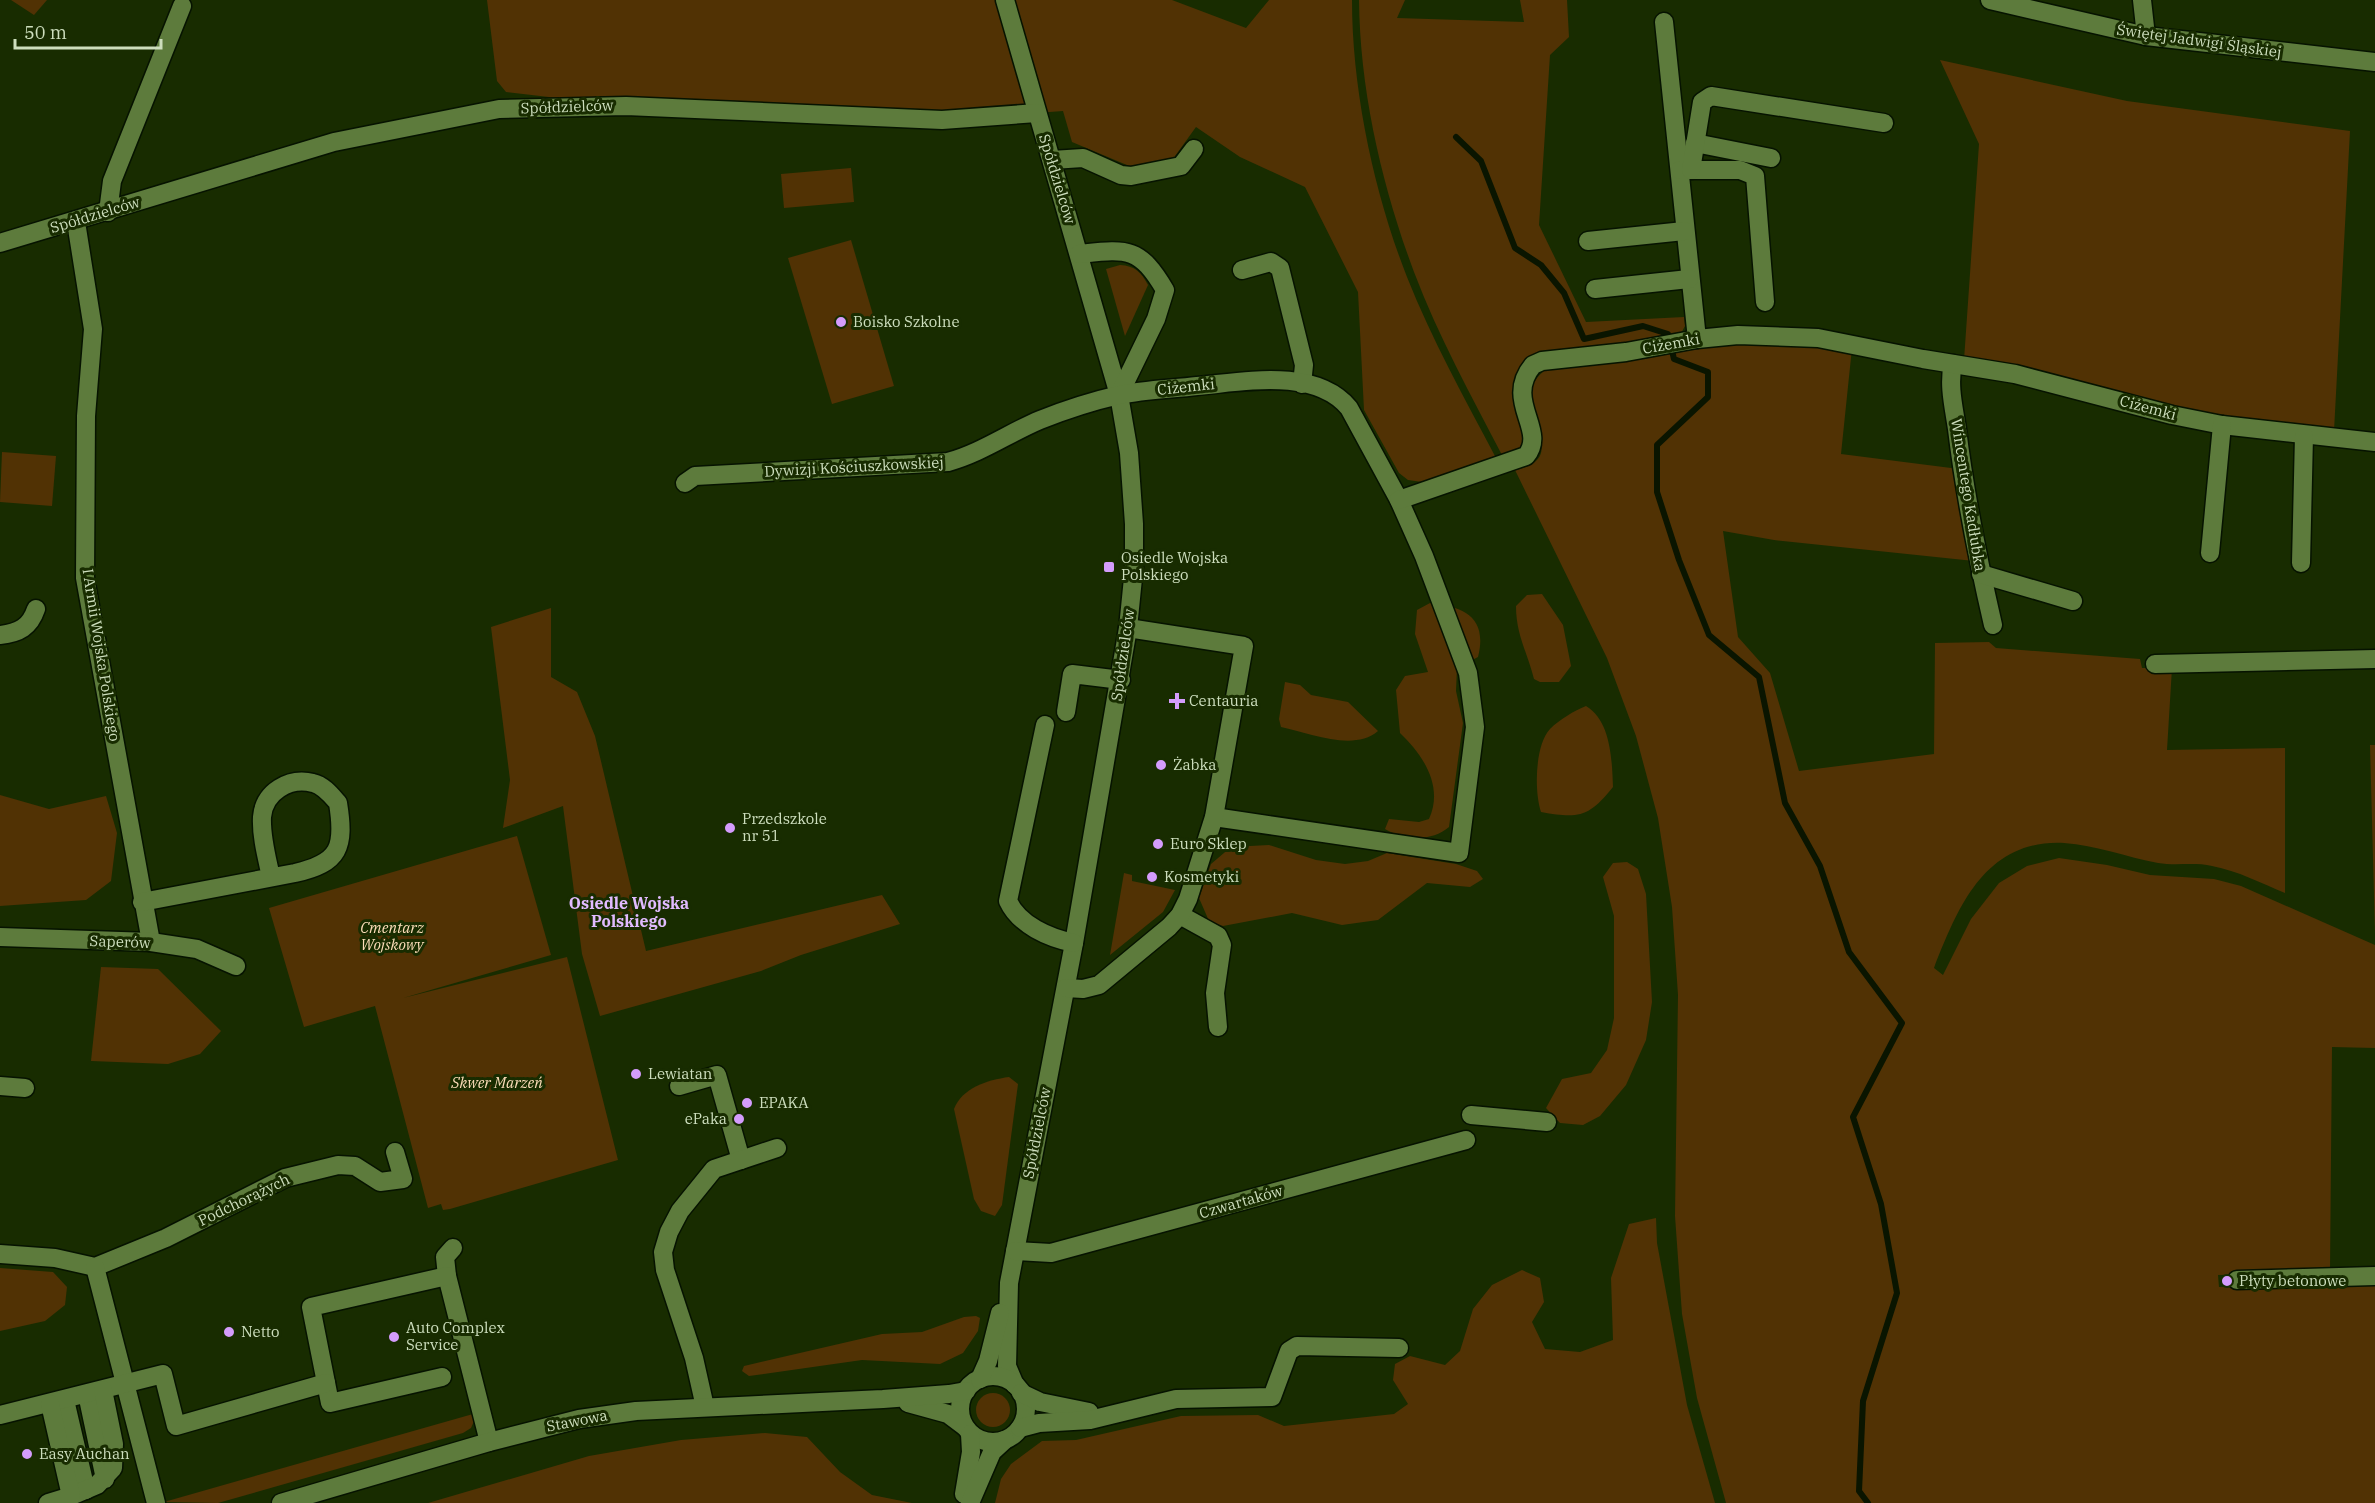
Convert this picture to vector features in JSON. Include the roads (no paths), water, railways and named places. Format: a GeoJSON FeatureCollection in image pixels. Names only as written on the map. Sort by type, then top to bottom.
{"type":"FeatureCollection","features":[{"type":"Feature","properties":{"kind":"street"},"geometry":{"type":"LineString","coordinates":[[1005,0],[1037,113]]}},
{"type":"Feature","properties":{"kind":"street","name":"Świętej Jadwigi Śląskiej"},"geometry":{"type":"LineString","coordinates":[[1990,0],[2146,36],[2375,63]]}},
{"type":"Feature","properties":{"kind":"street"},"geometry":{"type":"LineString","coordinates":[[2142,0],[2146,36]]}},
{"type":"Feature","properties":{"kind":"street"},"geometry":{"type":"LineString","coordinates":[[108,212],[112,181],[182,6]]}},
{"type":"Feature","properties":{"kind":"street"},"geometry":{"type":"LineString","coordinates":[[1664,22],[1685,170],[1684,231],[1689,279],[1688,340]]}},
{"type":"Feature","properties":{"kind":"street"},"geometry":{"type":"LineString","coordinates":[[1685,170],[1695,143],[1702,102],[1711,96],[1884,123]]}},
{"type":"Feature","properties":{"kind":"street","name":"Spółdzielców"},"geometry":{"type":"LineString","coordinates":[[0,243],[76,222],[334,142],[499,109],[626,106],[942,120],[1037,113],[1119,395],[1129,453],[1134,524],[1134,568],[1121,680],[1066,988],[1009,1283],[988,1361],[980,1379]]}},
{"type":"Feature","properties":{"kind":"street"},"geometry":{"type":"LineString","coordinates":[[1695,143],[1771,158]]}},
{"type":"Feature","properties":{"kind":"street"},"geometry":{"type":"LineString","coordinates":[[1052,160],[1083,158],[1121,175],[1131,176],[1181,166],[1194,149]]}},
{"type":"Feature","properties":{"kind":"street"},"geometry":{"type":"LineString","coordinates":[[1685,170],[1740,171],[1755,176],[1765,302]]}},
{"type":"Feature","properties":{"kind":"street","name":"I Armii Wojska Polskiego"},"geometry":{"type":"LineString","coordinates":[[76,222],[93,329],[86,416],[85,578],[141,902],[151,942]]}},
{"type":"Feature","properties":{"kind":"street"},"geometry":{"type":"LineString","coordinates":[[1588,241],[1684,231]]}},
{"type":"Feature","properties":{"kind":"street"},"geometry":{"type":"LineString","coordinates":[[1079,254],[1128,252],[1150,265],[1165,290],[1156,319],[1119,395]]}},
{"type":"Feature","properties":{"kind":"street"},"geometry":{"type":"LineString","coordinates":[[1242,270],[1271,262],[1280,268],[1304,365],[1302,384]]}},
{"type":"Feature","properties":{"kind":"street"},"geometry":{"type":"LineString","coordinates":[[1595,289],[1689,279]]}},
{"type":"Feature","properties":{"kind":"street","name":"Ciżemki"},"geometry":{"type":"LineString","coordinates":[[1119,395],[1239,382],[1302,384],[1340,397],[1349,408],[1399,500],[1526,456],[1533,444],[1533,436],[1521,393],[1524,378],[1533,365],[1542,361],[1738,335],[1818,338],[2053,382],[2172,415],[2222,425],[2304,436],[2375,442]]}},
{"type":"Feature","properties":{"kind":"street","name":"Wincentego Kadłubka"},"geometry":{"type":"LineString","coordinates":[[1953,364],[1951,384],[1959,447],[1981,574],[1993,624]]}},
{"type":"Feature","properties":{"kind":"street","name":"Dywizji Kościuszkowskiej"},"geometry":{"type":"LineString","coordinates":[[685,483],[695,476],[948,462],[967,457],[1039,421],[1119,395]]}},
{"type":"Feature","properties":{"kind":"street"},"geometry":{"type":"LineString","coordinates":[[2210,553],[2222,425]]}},
{"type":"Feature","properties":{"kind":"street"},"geometry":{"type":"LineString","coordinates":[[2301,563],[2304,436]]}},
{"type":"Feature","properties":{"kind":"street"},"geometry":{"type":"LineString","coordinates":[[1214,817],[1459,853],[1475,727],[1468,673],[1424,556],[1399,500]]}},
{"type":"Feature","properties":{"kind":"street"},"geometry":{"type":"LineString","coordinates":[[1981,574],[2073,602]]}},
{"type":"Feature","properties":{"kind":"street"},"geometry":{"type":"LineString","coordinates":[[0,636],[14,633],[31,624],[36,609]]}},
{"type":"Feature","properties":{"kind":"street"},"geometry":{"type":"LineString","coordinates":[[1066,988],[1083,989],[1099,985],[1169,927],[1180,915],[1188,899],[1214,817],[1244,646],[1128,628]]}},
{"type":"Feature","properties":{"kind":"street"},"geometry":{"type":"LineString","coordinates":[[2155,664],[2375,659]]}},
{"type":"Feature","properties":{"kind":"street"},"geometry":{"type":"LineString","coordinates":[[1066,712],[1072,674],[1121,680]]}},
{"type":"Feature","properties":{"kind":"street"},"geometry":{"type":"LineString","coordinates":[[1045,725],[1008,901],[1015,915],[1055,939],[1074,943]]}},
{"type":"Feature","properties":{"kind":"street"},"geometry":{"type":"LineString","coordinates":[[141,902],[271,877],[320,867],[330,860],[342,829],[338,803],[314,783],[294,781],[280,786],[270,796],[264,808],[263,831],[271,877]]}},
{"type":"Feature","properties":{"kind":"street"},"geometry":{"type":"LineString","coordinates":[[1180,915],[1218,936],[1222,945],[1215,993],[1218,1027]]}},
{"type":"Feature","properties":{"kind":"street","name":"Saperów"},"geometry":{"type":"LineString","coordinates":[[0,937],[151,942],[197,949],[236,966]]}},
{"type":"Feature","properties":{"kind":"street"},"geometry":{"type":"LineString","coordinates":[[679,1086],[717,1075],[741,1160]]}},
{"type":"Feature","properties":{"kind":"street"},"geometry":{"type":"LineString","coordinates":[[0,1086],[25,1088]]}},
{"type":"Feature","properties":{"kind":"street"},"geometry":{"type":"LineString","coordinates":[[1471,1115],[1547,1122]]}},
{"type":"Feature","properties":{"kind":"street","name":"Czwartaków"},"geometry":{"type":"LineString","coordinates":[[1015,1251],[1051,1253],[1466,1140]]}},
{"type":"Feature","properties":{"kind":"street"},"geometry":{"type":"LineString","coordinates":[[705,1407],[694,1358],[665,1270],[663,1252],[669,1232],[695,1189],[714,1169],[777,1148]]}},
{"type":"Feature","properties":{"kind":"street","name":"Podchorążych"},"geometry":{"type":"LineString","coordinates":[[95,1267],[166,1238],[285,1178],[338,1165],[355,1166],[380,1182],[402,1179],[395,1152]]}},
{"type":"Feature","properties":{"kind":"street"},"geometry":{"type":"LineString","coordinates":[[453,1248],[445,1257],[447,1276],[489,1442]]}},
{"type":"Feature","properties":{"kind":"street"},"geometry":{"type":"LineString","coordinates":[[0,1254],[55,1258],[95,1267],[156,1503]]}},
{"type":"Feature","properties":{"kind":"street"},"geometry":{"type":"LineString","coordinates":[[442,1377],[330,1403],[311,1307],[447,1276]]}},
{"type":"Feature","properties":{"kind":"street"},"geometry":{"type":"LineString","coordinates":[[2237,1280],[2375,1276]]}},
{"type":"Feature","properties":{"kind":"street","name":"Spółdzielców"},"geometry":{"type":"LineString","coordinates":[[1009,1283],[1007,1366],[1018,1389]]}},
{"type":"Feature","properties":{"kind":"street"},"geometry":{"type":"LineString","coordinates":[[970,1503],[992,1452],[1020,1428],[1039,1423],[1090,1420],[1176,1399],[1272,1397],[1289,1351],[1297,1346],[1399,1348]]}},
{"type":"Feature","properties":{"kind":"street"},"geometry":{"type":"LineString","coordinates":[[0,1415],[163,1374],[176,1426],[326,1383]]}},
{"type":"Feature","properties":{"kind":"street"},"geometry":{"type":"LineString","coordinates":[[963,1503],[971,1452],[960,1408],[966,1391],[980,1379],[999,1377],[1040,1402],[1062,1408],[1109,1414]]}},
{"type":"Feature","properties":{"kind":"street"},"geometry":{"type":"LineString","coordinates":[[1018,1389],[1026,1411],[1020,1428]]}},
{"type":"Feature","properties":{"kind":"street","name":"Stawowa"},"geometry":{"type":"LineString","coordinates":[[280,1503],[489,1442],[579,1419],[636,1411],[883,1399],[949,1395],[966,1391]]}},
{"type":"Feature","properties":{"kind":"street"},"geometry":{"type":"LineString","coordinates":[[48,1503],[79,1493],[105,1479],[95,1392]]}},
{"type":"Feature","properties":{"kind":"street","name":"Stawowa"},"geometry":{"type":"LineString","coordinates":[[883,1399],[931,1407],[948,1414],[967,1430]]}},
{"type":"Feature","properties":{"kind":"street"},"geometry":{"type":"LineString","coordinates":[[57,1402],[79,1493]]}},
{"type":"Feature","properties":{"kind":"street"},"geometry":{"type":"LineString","coordinates":[[967,1430],[987,1442],[1005,1440]]}},
{"type":"Feature","properties":{"kind":"waterway"},"geometry":{"type":"LineString","coordinates":[[1456,137],[1481,161],[1515,248],[1541,265],[1564,293],[1584,339],[1643,326],[1668,334],[1674,359],[1708,372],[1708,397],[1657,445],[1657,492],[1679,560],[1709,635],[1759,677],[1785,803],[1820,866],[1849,952],[1902,1023],[1853,1117],[1881,1204],[1897,1293],[1863,1401],[1859,1491],[1868,1503]]}},
{"type":"Feature","properties":{"kind":"place","name":"Boisko Szkolne"},"geometry":{"type":"Point","coordinates":[841,322]}},
{"type":"Feature","properties":{"kind":"place","name":"Osiedle Wojska Polskiego"},"geometry":{"type":"Point","coordinates":[1109,567]}},
{"type":"Feature","properties":{"kind":"place","name":"Centauria"},"geometry":{"type":"Point","coordinates":[1177,701]}},
{"type":"Feature","properties":{"kind":"place","name":"Żabka"},"geometry":{"type":"Point","coordinates":[1161,765]}},
{"type":"Feature","properties":{"kind":"place","name":"Przedszkole nr 51"},"geometry":{"type":"Point","coordinates":[730,828]}},
{"type":"Feature","properties":{"kind":"place","name":"Euro Sklep"},"geometry":{"type":"Point","coordinates":[1158,844]}},
{"type":"Feature","properties":{"kind":"place","name":"Kosmetyki"},"geometry":{"type":"Point","coordinates":[1152,877]}},
{"type":"Feature","properties":{"kind":"place","name":"Lewiatan"},"geometry":{"type":"Point","coordinates":[636,1074]}},
{"type":"Feature","properties":{"kind":"place","name":"EPAKA"},"geometry":{"type":"Point","coordinates":[747,1103]}},
{"type":"Feature","properties":{"kind":"place","name":"ePaka"},"geometry":{"type":"Point","coordinates":[739,1119]}},
{"type":"Feature","properties":{"kind":"place","name":"Płyty betonowe"},"geometry":{"type":"Point","coordinates":[2227,1281]}},
{"type":"Feature","properties":{"kind":"place","name":"Netto"},"geometry":{"type":"Point","coordinates":[229,1332]}},
{"type":"Feature","properties":{"kind":"place","name":"Auto Complex Service"},"geometry":{"type":"Point","coordinates":[394,1337]}},
{"type":"Feature","properties":{"kind":"place","name":"Easy Auchan"},"geometry":{"type":"Point","coordinates":[27,1454]}},
{"type":"Feature","properties":{"kind":"district","name":"Osiedle Wojska Polskiego"},"geometry":{"type":"Point","coordinates":[629,912]}},
{"type":"Feature","properties":{"kind":"park label","name":"Cmentarz Wojskowy"},"geometry":{"type":"Point","coordinates":[392,936]}},
{"type":"Feature","properties":{"kind":"park label","name":"Skwer Marzeń"},"geometry":{"type":"Point","coordinates":[497,1083]}}]}
